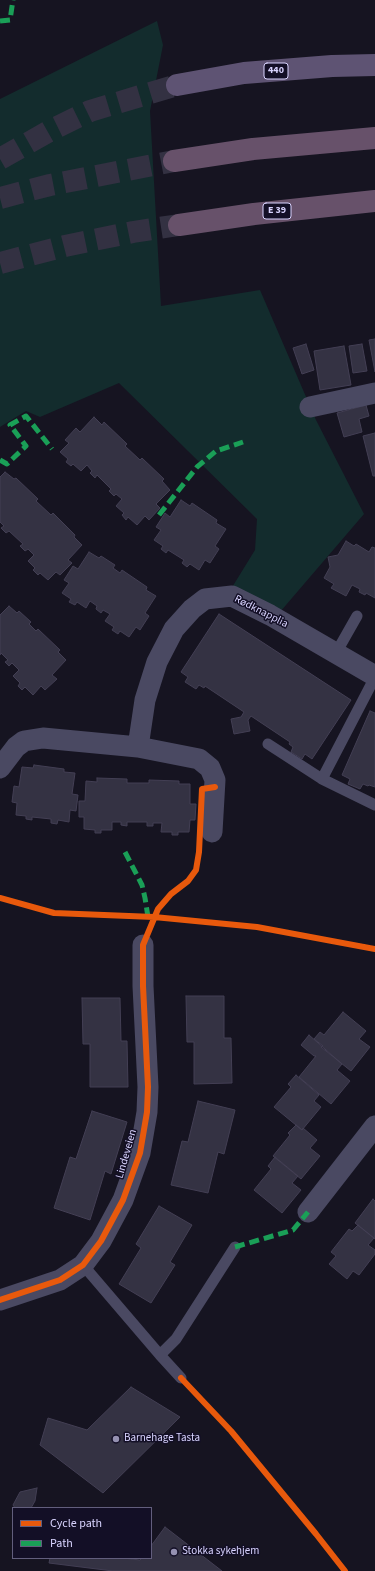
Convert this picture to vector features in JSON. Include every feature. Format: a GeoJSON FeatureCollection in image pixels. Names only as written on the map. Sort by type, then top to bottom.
{"type":"FeatureCollection","features":[{"type":"Feature","properties":{"kind":"highway"},"geometry":{"type":"LineString","coordinates":[[174,161],[253,149],[375,138]]}},
{"type":"Feature","properties":{"kind":"highway","name":"E 39"},"geometry":{"type":"LineString","coordinates":[[179,225],[262,213],[375,201]]}},
{"type":"Feature","properties":{"kind":"main road","name":"440"},"geometry":{"type":"LineString","coordinates":[[177,85],[244,73],[332,66],[375,65]]}},
{"type":"Feature","properties":{"kind":"street"},"geometry":{"type":"LineString","coordinates":[[310,407],[375,393]]}},
{"type":"Feature","properties":{"kind":"street","name":"Rødknapplia"},"geometry":{"type":"LineString","coordinates":[[138,747],[145,700],[157,662],[174,629],[192,609],[205,599],[232,596],[270,615],[375,676]]}},
{"type":"Feature","properties":{"kind":"street"},"geometry":{"type":"LineString","coordinates":[[0,768],[16,747],[24,741],[43,738],[138,747],[199,759],[205,762],[210,768],[215,780],[212,832]]}},
{"type":"Feature","properties":{"kind":"street","name":"Lindeveien"},"geometry":{"type":"LineString","coordinates":[[0,1300],[60,1280],[83,1265],[102,1241],[123,1200],[134,1171],[144,1135],[147,1112],[148,1087],[143,986],[143,945]]}},
{"type":"Feature","properties":{"kind":"street"},"geometry":{"type":"LineString","coordinates":[[308,1212],[375,1126]]}},
{"type":"Feature","properties":{"kind":"lane"},"geometry":{"type":"LineString","coordinates":[[336,653],[357,616]]}},
{"type":"Feature","properties":{"kind":"lane"},"geometry":{"type":"LineString","coordinates":[[322,779],[375,676]]}},
{"type":"Feature","properties":{"kind":"lane"},"geometry":{"type":"LineString","coordinates":[[268,744],[322,779],[375,805]]}},
{"type":"Feature","properties":{"kind":"lane"},"geometry":{"type":"LineString","coordinates":[[160,1354],[176,1339],[235,1247]]}},
{"type":"Feature","properties":{"kind":"lane"},"geometry":{"type":"LineString","coordinates":[[83,1265],[181,1378]]}},
{"type":"Feature","properties":{"kind":"green space"},"geometry":{"type":"Polygon","coordinates":[[[157,21],[163,45],[150,111],[161,306],[260,290],[316,420],[364,514],[280,612],[231,589],[255,550],[257,519],[119,383],[40,417],[26,411],[0,427],[0,99],[157,21]]]}},
{"type":"Feature","properties":{"kind":"building"},"geometry":{"type":"Polygon","coordinates":[[[375,339],[375,372],[369,340],[375,339]]]}},
{"type":"Feature","properties":{"kind":"building"},"geometry":{"type":"Polygon","coordinates":[[[306,344],[314,370],[302,374],[293,348],[306,344]]]}},
{"type":"Feature","properties":{"kind":"building"},"geometry":{"type":"Polygon","coordinates":[[[362,344],[367,371],[353,373],[349,346],[362,344]]]}},
{"type":"Feature","properties":{"kind":"building"},"geometry":{"type":"Polygon","coordinates":[[[344,346],[351,385],[320,390],[314,351],[344,346]]]}},
{"type":"Feature","properties":{"kind":"building"},"geometry":{"type":"Polygon","coordinates":[[[366,405],[369,416],[359,419],[362,432],[344,437],[337,413],[366,405]]]}},
{"type":"Feature","properties":{"kind":"building"},"geometry":{"type":"Polygon","coordinates":[[[94,417],[102,425],[104,422],[127,444],[125,446],[140,460],[142,458],[164,479],[162,481],[170,490],[156,504],[160,508],[149,520],[145,516],[137,525],[128,517],[126,520],[122,515],[124,513],[116,506],[122,499],[116,494],[114,496],[109,491],[111,489],[97,475],[95,478],[90,473],[92,471],[87,465],[81,471],[73,464],[71,466],[66,462],[68,459],[60,452],[69,443],[65,440],[76,428],[80,432],[94,417]]]}},
{"type":"Feature","properties":{"kind":"building"},"geometry":{"type":"Polygon","coordinates":[[[375,433],[375,476],[373,476],[363,436],[375,433]]]}},
{"type":"Feature","properties":{"kind":"building"},"geometry":{"type":"Polygon","coordinates":[[[5,472],[14,479],[16,478],[38,499],[36,501],[51,515],[53,513],[75,535],[74,537],[82,545],[68,560],[72,563],[60,575],[56,572],[48,580],[40,573],[38,575],[33,570],[35,568],[28,561],[34,555],[28,549],[25,551],[20,546],[23,544],[9,531],[6,533],[1,528],[4,526],[0,522],[0,477],[5,472]]]}},
{"type":"Feature","properties":{"kind":"building"},"geometry":{"type":"Polygon","coordinates":[[[181,500],[190,506],[192,503],[217,520],[216,523],[226,529],[215,546],[219,549],[210,563],[205,560],[199,570],[190,564],[187,567],[182,563],[184,560],[168,550],[166,553],[161,549],[163,546],[154,540],[161,530],[156,527],[165,513],[170,517],[181,500]]]}},
{"type":"Feature","properties":{"kind":"building"},"geometry":{"type":"Polygon","coordinates":[[[346,541],[354,546],[356,544],[369,552],[372,547],[375,548],[375,598],[366,593],[365,595],[359,592],[360,589],[352,585],[346,596],[331,588],[334,584],[324,578],[330,567],[328,557],[338,555],[346,541]]]}},
{"type":"Feature","properties":{"kind":"building"},"geometry":{"type":"Polygon","coordinates":[[[89,552],[99,558],[101,556],[115,565],[113,568],[120,573],[122,570],[147,587],[146,590],[156,596],[145,613],[149,616],[140,630],[136,627],[129,637],[120,631],[118,634],[112,630],[114,627],[105,621],[110,614],[103,610],[101,613],[96,609],[97,606],[90,601],[86,608],[77,602],[75,605],[69,602],[71,599],[62,593],[69,583],[64,580],[73,566],[78,569],[89,552]]]}},
{"type":"Feature","properties":{"kind":"building"},"geometry":{"type":"Polygon","coordinates":[[[9,606],[17,613],[19,611],[31,622],[29,624],[36,631],[38,629],[60,650],[58,652],[66,660],[52,675],[57,679],[45,690],[41,686],[33,695],[25,687],[22,690],[18,686],[20,683],[13,676],[19,670],[12,663],[9,666],[5,662],[8,660],[1,653],[0,655],[0,615],[9,606]]]}},
{"type":"Feature","properties":{"kind":"building"},"geometry":{"type":"Polygon","coordinates":[[[219,614],[351,700],[312,759],[305,754],[302,759],[291,752],[293,747],[289,744],[290,742],[251,716],[248,720],[250,731],[234,734],[231,719],[241,717],[244,712],[205,686],[204,688],[199,685],[196,689],[185,682],[188,677],[181,672],[219,614]]]}},
{"type":"Feature","properties":{"kind":"building"},"geometry":{"type":"Polygon","coordinates":[[[370,711],[375,713],[375,787],[363,784],[360,789],[348,784],[350,779],[342,775],[370,711]]]}},
{"type":"Feature","properties":{"kind":"building"},"geometry":{"type":"Polygon","coordinates":[[[34,765],[64,769],[64,772],[75,773],[72,794],[78,795],[76,811],[70,810],[69,822],[58,820],[57,824],[51,823],[51,819],[32,817],[32,820],[26,819],[26,816],[16,815],[17,803],[12,802],[14,786],[19,787],[22,767],[33,768],[34,765]]]}},
{"type":"Feature","properties":{"kind":"building"},"geometry":{"type":"Polygon","coordinates":[[[97,778],[127,779],[127,783],[149,783],[149,780],[179,781],[179,784],[190,784],[190,804],[196,804],[195,820],[190,820],[189,832],[178,832],[178,835],[172,835],[172,832],[161,832],[162,823],[153,823],[153,826],[147,826],[147,822],[127,822],[127,826],[121,825],[121,822],[112,822],[112,830],[101,830],[101,833],[95,833],[95,830],[84,829],[84,817],[79,817],[79,801],[85,801],[86,781],[97,782],[97,778]]]}},
{"type":"Feature","properties":{"kind":"building"},"geometry":{"type":"Polygon","coordinates":[[[186,996],[224,996],[224,1038],[231,1038],[232,1083],[194,1084],[194,1042],[187,1042],[186,996]]]}},
{"type":"Feature","properties":{"kind":"building"},"geometry":{"type":"Polygon","coordinates":[[[82,998],[120,998],[121,1041],[127,1041],[128,1087],[90,1087],[90,1044],[83,1044],[82,998]]]}},
{"type":"Feature","properties":{"kind":"building"},"geometry":{"type":"Polygon","coordinates":[[[343,1012],[366,1031],[359,1039],[370,1047],[351,1071],[321,1047],[323,1046],[314,1039],[320,1032],[324,1035],[343,1012]]]}},
{"type":"Feature","properties":{"kind":"building"},"geometry":{"type":"Polygon","coordinates":[[[309,1035],[342,1064],[337,1070],[350,1081],[331,1104],[299,1077],[316,1056],[301,1045],[309,1035]]]}},
{"type":"Feature","properties":{"kind":"building"},"geometry":{"type":"Polygon","coordinates":[[[296,1075],[319,1095],[314,1101],[321,1107],[302,1130],[274,1107],[291,1087],[288,1084],[296,1075]]]}},
{"type":"Feature","properties":{"kind":"building"},"geometry":{"type":"Polygon","coordinates":[[[198,1101],[235,1110],[224,1154],[218,1152],[208,1193],[171,1185],[182,1141],[188,1142],[198,1101]]]}},
{"type":"Feature","properties":{"kind":"building"},"geometry":{"type":"Polygon","coordinates":[[[92,1111],[127,1122],[111,1174],[105,1171],[90,1220],[54,1208],[70,1157],[76,1159],[92,1111]]]}},
{"type":"Feature","properties":{"kind":"building"},"geometry":{"type":"Polygon","coordinates":[[[296,1125],[302,1130],[303,1128],[317,1140],[310,1148],[320,1156],[301,1179],[273,1156],[290,1135],[288,1133],[296,1125]]]}},
{"type":"Feature","properties":{"kind":"building"},"geometry":{"type":"Polygon","coordinates":[[[275,1157],[298,1176],[292,1183],[301,1190],[282,1213],[254,1190],[271,1169],[268,1166],[275,1157]]]}},
{"type":"Feature","properties":{"kind":"building"},"geometry":{"type":"Polygon","coordinates":[[[373,1199],[375,1201],[375,1239],[355,1223],[373,1199]]]}},
{"type":"Feature","properties":{"kind":"building"},"geometry":{"type":"Polygon","coordinates":[[[159,1206],[192,1225],[170,1262],[175,1265],[151,1303],[119,1284],[141,1248],[136,1244],[159,1206]]]}},
{"type":"Feature","properties":{"kind":"building"},"geometry":{"type":"Polygon","coordinates":[[[358,1225],[374,1238],[368,1245],[375,1250],[375,1254],[359,1275],[353,1271],[347,1279],[329,1264],[336,1256],[331,1252],[349,1229],[352,1231],[358,1225]]]}},
{"type":"Feature","properties":{"kind":"building"},"geometry":{"type":"Polygon","coordinates":[[[131,1387],[180,1417],[103,1493],[40,1445],[48,1418],[87,1430],[131,1387]]]}},
{"type":"Feature","properties":{"kind":"building"},"geometry":{"type":"Polygon","coordinates":[[[37,1488],[35,1501],[32,1507],[14,1507],[13,1505],[20,1492],[37,1488]]]}},
{"type":"Feature","properties":{"kind":"building","name":"Stokka sykehjem"},"geometry":{"type":"Polygon","coordinates":[[[165,1527],[222,1571],[113,1571],[49,1563],[50,1559],[152,1559],[152,1545],[165,1527]]]}},
{"type":"Feature","properties":{"kind":"tunnel"},"geometry":{"type":"LineString","coordinates":[[0,159],[51,130],[90,111],[177,85]]}},
{"type":"Feature","properties":{"kind":"tunnel"},"geometry":{"type":"LineString","coordinates":[[0,198],[50,185],[174,161]]}},
{"type":"Feature","properties":{"kind":"tunnel"},"geometry":{"type":"LineString","coordinates":[[0,263],[65,246],[133,232],[179,225]]}},
{"type":"Feature","properties":{"kind":"marked path"},"geometry":{"type":"LineString","coordinates":[[0,21],[10,20],[13,0]]}},
{"type":"Feature","properties":{"kind":"marked path"},"geometry":{"type":"LineString","coordinates":[[0,460],[7,464],[26,446],[10,425],[26,416],[52,449]]}},
{"type":"Feature","properties":{"kind":"marked path"},"geometry":{"type":"LineString","coordinates":[[159,515],[197,467],[216,451],[243,442]]}},
{"type":"Feature","properties":{"kind":"marked path"},"geometry":{"type":"LineString","coordinates":[[125,852],[142,885],[148,917]]}},
{"type":"Feature","properties":{"kind":"marked path"},"geometry":{"type":"LineString","coordinates":[[235,1247],[293,1230],[308,1212]]}},
{"type":"Feature","properties":{"kind":"cycle path"},"geometry":{"type":"LineString","coordinates":[[0,1300],[60,1280],[83,1265],[101,1241],[123,1200],[140,1153],[147,1112],[148,1087],[143,986],[143,945],[158,909],[171,894],[188,881],[196,870],[199,852],[202,789],[215,787]]}},
{"type":"Feature","properties":{"kind":"cycle path"},"geometry":{"type":"LineString","coordinates":[[0,898],[54,913],[154,917],[257,927],[375,949]]}},
{"type":"Feature","properties":{"kind":"cycle path"},"geometry":{"type":"LineString","coordinates":[[181,1378],[231,1431],[345,1571]]}},
{"type":"Feature","properties":{"kind":"place","name":"Barnehage Tasta"},"geometry":{"type":"Point","coordinates":[116,1439]}},
{"type":"Feature","properties":{"kind":"place","name":"Stokka sykehjem"},"geometry":{"type":"Point","coordinates":[174,1552]}}]}
